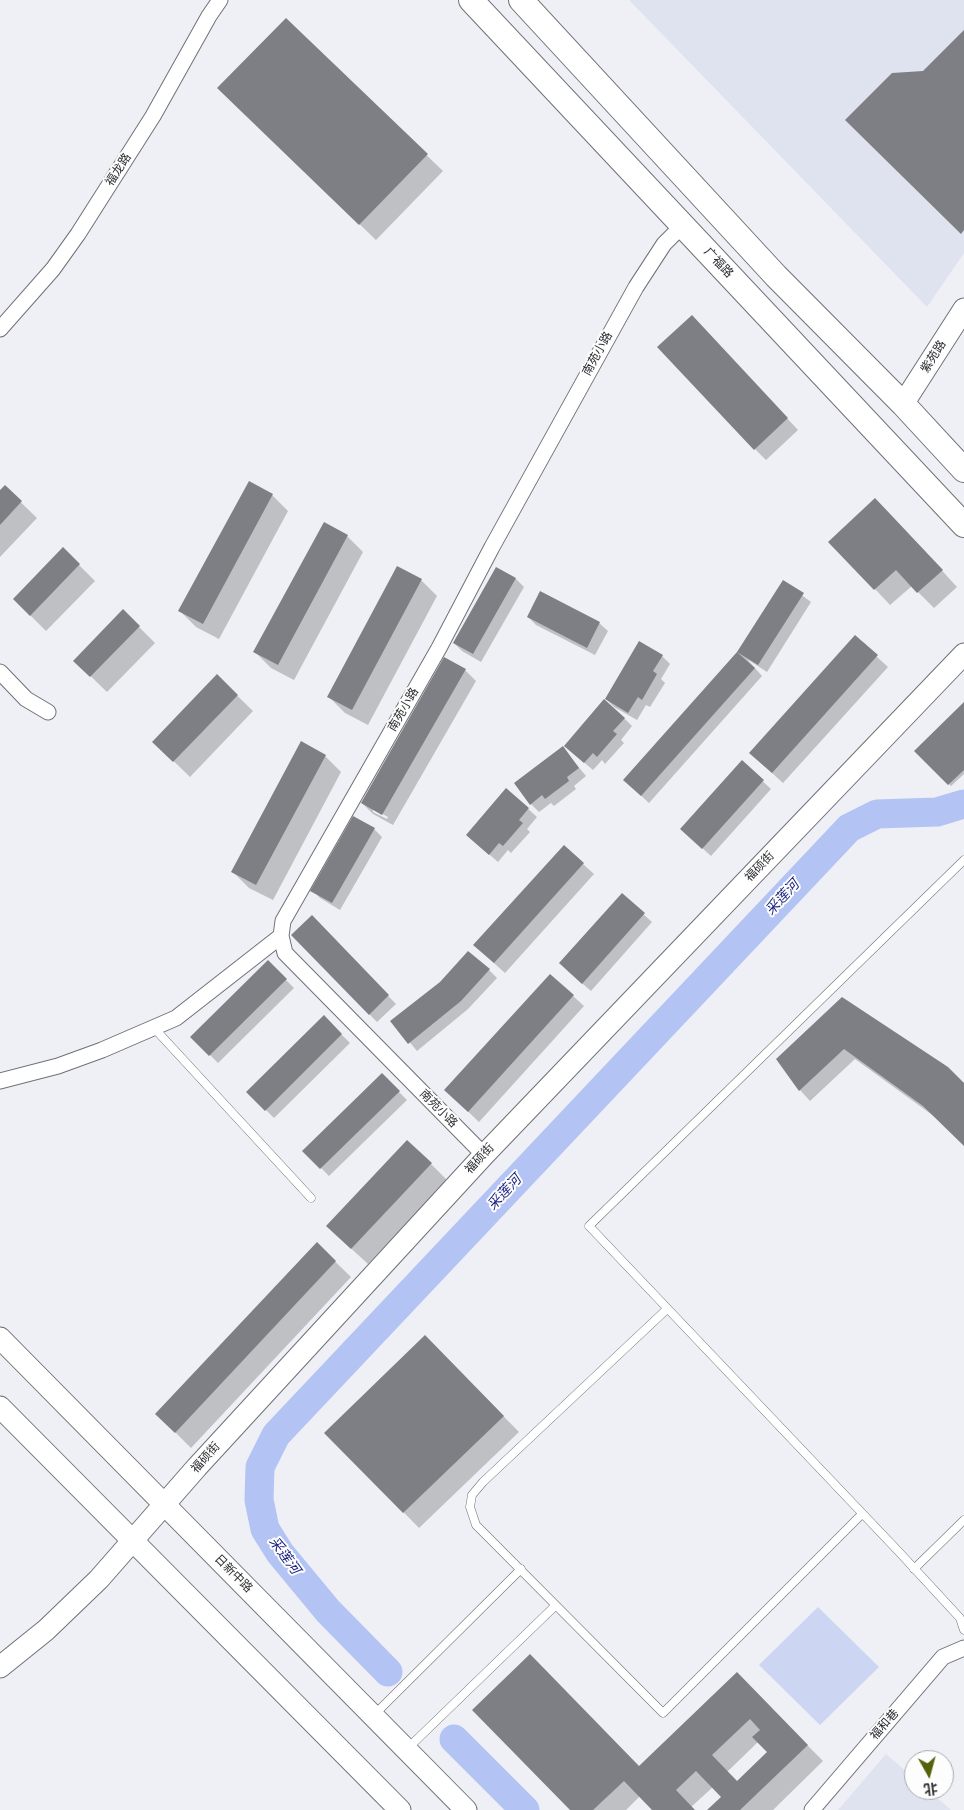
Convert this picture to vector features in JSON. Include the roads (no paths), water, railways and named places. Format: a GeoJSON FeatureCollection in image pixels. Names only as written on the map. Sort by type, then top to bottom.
{"type":"FeatureCollection","features":[{"type":"Feature","properties":{"kind":"main road","name":"广福路"},"geometry":{"type":"LineString","coordinates":[[472,0],[964,525]]}},
{"type":"Feature","properties":{"kind":"main road"},"geometry":{"type":"LineString","coordinates":[[521,0],[776,276],[903,404],[964,470]]}},
{"type":"Feature","properties":{"kind":"street","name":"福龙路"},"geometry":{"type":"LineString","coordinates":[[0,328],[53,269],[78,234],[154,116],[208,16],[220,0]]}},
{"type":"Feature","properties":{"kind":"street","name":"南苑小路"},"geometry":{"type":"LineString","coordinates":[[484,1155],[285,954],[280,936],[283,921],[439,648],[492,547],[636,286],[664,244],[683,225]]}},
{"type":"Feature","properties":{"kind":"street","name":"紫苑路"},"geometry":{"type":"LineString","coordinates":[[903,404],[964,309]]}},
{"type":"Feature","properties":{"kind":"street","name":"福硕街"},"geometry":{"type":"LineString","coordinates":[[0,1667],[46,1630],[99,1580],[484,1155],[964,654]]}},
{"type":"Feature","properties":{"kind":"street"},"geometry":{"type":"LineString","coordinates":[[0,672],[26,699],[48,712]]}},
{"type":"Feature","properties":{"kind":"street"},"geometry":{"type":"LineString","coordinates":[[0,1081],[58,1066],[176,1018],[280,936]]}},
{"type":"Feature","properties":{"kind":"street","name":"日新中路"},"geometry":{"type":"LineString","coordinates":[[0,1338],[466,1810]]}},
{"type":"Feature","properties":{"kind":"street"},"geometry":{"type":"LineString","coordinates":[[0,1407],[132,1543],[400,1810]]}},
{"type":"Feature","properties":{"kind":"street","name":"福和巷"},"geometry":{"type":"LineString","coordinates":[[812,1810],[944,1657],[964,1648]]}},
{"type":"Feature","properties":{"kind":"lane"},"geometry":{"type":"LineString","coordinates":[[964,860],[589,1226],[914,1568],[960,1618],[964,1630]]}},
{"type":"Feature","properties":{"kind":"lane"},"geometry":{"type":"LineString","coordinates":[[154,1028],[311,1198]]}},
{"type":"Feature","properties":{"kind":"lane"},"geometry":{"type":"LineString","coordinates":[[667,1309],[472,1495],[470,1507],[472,1518],[476,1525],[663,1713],[862,1514]]}},
{"type":"Feature","properties":{"kind":"lane"},"geometry":{"type":"LineString","coordinates":[[914,1568],[964,1520]]}},
{"type":"Feature","properties":{"kind":"lane"},"geometry":{"type":"LineString","coordinates":[[373,1716],[520,1569]]}},
{"type":"Feature","properties":{"kind":"lane"},"geometry":{"type":"LineString","coordinates":[[406,1750],[555,1606]]}},
{"type":"Feature","properties":{"kind":"waterway","name":"采莲河"},"geometry":{"type":"LineString","coordinates":[[388,1672],[328,1611],[280,1553],[265,1529],[259,1500],[260,1467],[276,1435],[849,828],[877,814],[937,812],[964,804]]}},
{"type":"Feature","properties":{"kind":"waterway","name":"采莲河"},"geometry":{"type":"LineString","coordinates":[[454,1739],[525,1810]]}}]}
